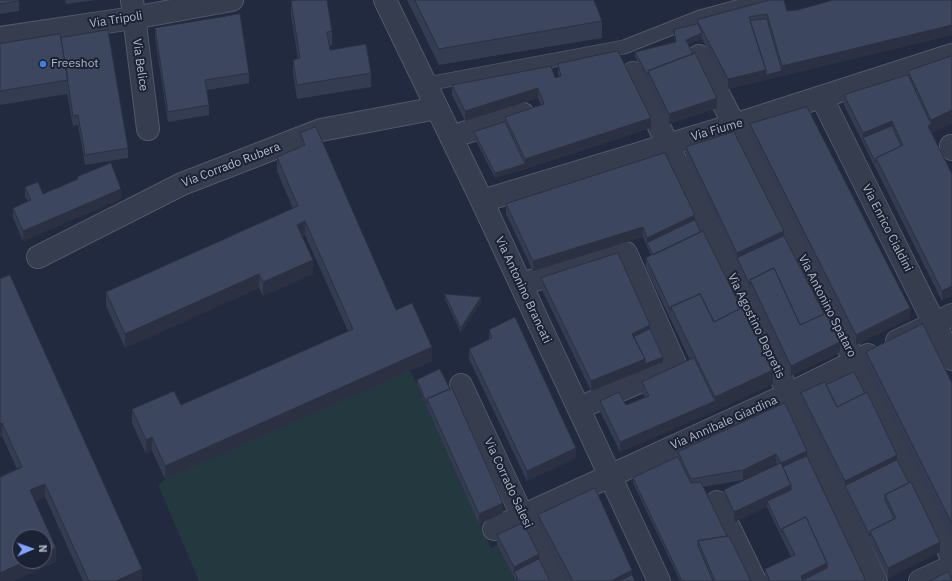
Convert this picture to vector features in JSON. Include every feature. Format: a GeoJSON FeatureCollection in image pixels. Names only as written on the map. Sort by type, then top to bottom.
{"type":"FeatureCollection","features":[{"type":"Feature","properties":{"kind":"street","name":"Via Tripoli"},"geometry":{"type":"LineString","coordinates":[[0,38],[132,9],[232,0]]}},
{"type":"Feature","properties":{"kind":"street","name":"Via Antonino Brancati"},"geometry":{"type":"LineString","coordinates":[[385,0],[427,84],[659,581]]}},
{"type":"Feature","properties":{"kind":"street","name":"Via Belice"},"geometry":{"type":"LineString","coordinates":[[132,9],[148,129]]}},
{"type":"Feature","properties":{"kind":"street","name":"Via Fiume"},"geometry":{"type":"LineString","coordinates":[[482,201],[822,98],[952,55]]}},
{"type":"Feature","properties":{"kind":"street","name":"Via Antonino Spataro"},"geometry":{"type":"LineString","coordinates":[[699,56],[855,361],[952,558]]}},
{"type":"Feature","properties":{"kind":"street","name":"Via Agostino Depretis"},"geometry":{"type":"LineString","coordinates":[[633,73],[789,394],[876,581]]}},
{"type":"Feature","properties":{"kind":"street","name":"Via Enrico Cialdini"},"geometry":{"type":"LineString","coordinates":[[822,98],[943,319],[952,359]]}},
{"type":"Feature","properties":{"kind":"street","name":"Via Corrado Rubera"},"geometry":{"type":"LineString","coordinates":[[38,257],[182,184],[321,130],[437,108]]}},
{"type":"Feature","properties":{"kind":"street"},"geometry":{"type":"LineString","coordinates":[[451,137],[523,114]]}},
{"type":"Feature","properties":{"kind":"street"},"geometry":{"type":"LineString","coordinates":[[521,284],[626,253],[676,366],[579,408]]}},
{"type":"Feature","properties":{"kind":"street","name":"Via Annibale Giardina"},"geometry":{"type":"LineString","coordinates":[[494,529],[609,475],[789,394],[943,319]]}},
{"type":"Feature","properties":{"kind":"street","name":"Via Corrado Salesi"},"geometry":{"type":"LineString","coordinates":[[461,385],[522,515],[557,581]]}},
{"type":"Feature","properties":{"kind":"street"},"geometry":{"type":"LineString","coordinates":[[717,502],[755,581]]}},
{"type":"Feature","properties":{"kind":"street"},"geometry":{"type":"LineString","coordinates":[[920,581],[952,566]]}},
{"type":"Feature","properties":{"kind":"lane"},"geometry":{"type":"LineString","coordinates":[[427,84],[624,47],[700,17],[763,0]]}},
{"type":"Feature","properties":{"kind":"green space"},"geometry":{"type":"Polygon","coordinates":[[[410,370],[491,548],[497,545],[516,581],[199,581],[158,485],[165,479],[410,370]]]}},
{"type":"Feature","properties":{"kind":"building"},"geometry":{"type":"Polygon","coordinates":[[[0,0],[19,0],[19,1],[0,4],[0,0]]]}},
{"type":"Feature","properties":{"kind":"building"},"geometry":{"type":"Polygon","coordinates":[[[327,0],[332,31],[327,32],[330,50],[366,44],[371,73],[297,85],[293,60],[300,58],[291,1],[327,0]]]}},
{"type":"Feature","properties":{"kind":"building"},"geometry":{"type":"Polygon","coordinates":[[[415,0],[594,0],[602,21],[439,49],[415,0]]]}},
{"type":"Feature","properties":{"kind":"building"},"geometry":{"type":"Polygon","coordinates":[[[770,0],[784,0],[787,11],[797,10],[833,0],[952,0],[952,25],[782,66],[767,14],[749,17],[766,70],[728,79],[697,20],[770,0]]]}},
{"type":"Feature","properties":{"kind":"building"},"geometry":{"type":"Polygon","coordinates":[[[240,14],[249,73],[205,80],[209,105],[168,112],[155,28],[240,14]]]}},
{"type":"Feature","properties":{"kind":"building"},"geometry":{"type":"Polygon","coordinates":[[[767,19],[782,71],[766,75],[766,70],[750,21],[767,19]]]}},
{"type":"Feature","properties":{"kind":"building"},"geometry":{"type":"Polygon","coordinates":[[[698,24],[702,33],[686,40],[693,54],[648,71],[648,76],[635,52],[676,42],[674,30],[698,24]]]}},
{"type":"Feature","properties":{"kind":"building"},"geometry":{"type":"Polygon","coordinates":[[[108,30],[128,148],[85,155],[78,115],[73,116],[61,38],[108,30]]]}},
{"type":"Feature","properties":{"kind":"building"},"geometry":{"type":"Polygon","coordinates":[[[60,34],[68,80],[0,91],[0,44],[60,34]]]}},
{"type":"Feature","properties":{"kind":"building"},"geometry":{"type":"Polygon","coordinates":[[[618,51],[651,118],[525,159],[505,117],[544,104],[538,88],[465,111],[452,85],[551,66],[555,78],[561,76],[558,64],[618,51]]]}},
{"type":"Feature","properties":{"kind":"building"},"geometry":{"type":"Polygon","coordinates":[[[695,53],[717,98],[669,114],[648,71],[695,53]]]}},
{"type":"Feature","properties":{"kind":"building"},"geometry":{"type":"Polygon","coordinates":[[[952,56],[952,110],[931,120],[908,71],[952,56]]]}},
{"type":"Feature","properties":{"kind":"building"},"geometry":{"type":"Polygon","coordinates":[[[908,75],[931,124],[928,126],[952,174],[952,286],[942,291],[876,158],[903,145],[892,121],[863,133],[844,95],[908,75]]]}},
{"type":"Feature","properties":{"kind":"building"},"geometry":{"type":"Polygon","coordinates":[[[807,107],[910,308],[856,335],[750,124],[807,107]]]}},
{"type":"Feature","properties":{"kind":"building"},"geometry":{"type":"Polygon","coordinates":[[[505,122],[525,164],[495,173],[474,132],[505,122]]]}},
{"type":"Feature","properties":{"kind":"building"},"geometry":{"type":"Polygon","coordinates":[[[892,126],[901,146],[876,158],[876,163],[863,138],[892,126]]]}},
{"type":"Feature","properties":{"kind":"building"},"geometry":{"type":"Polygon","coordinates":[[[316,127],[396,310],[412,303],[432,347],[165,466],[152,437],[146,440],[132,409],[174,391],[181,405],[353,329],[305,221],[297,225],[313,260],[263,282],[259,274],[125,334],[106,292],[298,206],[277,157],[305,145],[300,133],[316,127]]]}},
{"type":"Feature","properties":{"kind":"building"},"geometry":{"type":"Polygon","coordinates":[[[734,132],[784,231],[737,253],[686,147],[734,132]]]}},
{"type":"Feature","properties":{"kind":"building"},"geometry":{"type":"Polygon","coordinates":[[[665,153],[695,215],[647,238],[643,227],[533,261],[506,204],[665,153]]]}},
{"type":"Feature","properties":{"kind":"building"},"geometry":{"type":"Polygon","coordinates":[[[111,163],[121,189],[23,231],[13,208],[31,200],[25,187],[38,182],[43,194],[78,179],[77,177],[111,163]]]}},
{"type":"Feature","properties":{"kind":"building"},"geometry":{"type":"Polygon","coordinates":[[[695,220],[701,232],[653,255],[647,243],[695,220]]]}},
{"type":"Feature","properties":{"kind":"building"},"geometry":{"type":"Polygon","coordinates":[[[703,231],[741,308],[714,322],[700,294],[671,307],[671,311],[646,258],[703,231]]]}},
{"type":"Feature","properties":{"kind":"building"},"geometry":{"type":"Polygon","coordinates":[[[784,236],[824,314],[800,325],[774,268],[750,280],[750,285],[737,258],[784,236]]]}},
{"type":"Feature","properties":{"kind":"building"},"geometry":{"type":"Polygon","coordinates":[[[618,253],[650,325],[632,334],[645,359],[591,381],[541,278],[618,253]]]}},
{"type":"Feature","properties":{"kind":"building"},"geometry":{"type":"Polygon","coordinates":[[[774,268],[800,325],[826,313],[840,342],[791,366],[750,280],[774,268]]]}},
{"type":"Feature","properties":{"kind":"building"},"geometry":{"type":"Polygon","coordinates":[[[10,275],[142,569],[116,581],[89,581],[45,484],[30,490],[47,529],[12,529],[12,567],[0,573],[0,477],[22,467],[2,423],[0,424],[0,279],[10,275]]]}},
{"type":"Feature","properties":{"kind":"building"},"geometry":{"type":"Polygon","coordinates":[[[445,294],[481,297],[461,328],[445,294]]]}},
{"type":"Feature","properties":{"kind":"building"},"geometry":{"type":"Polygon","coordinates":[[[700,294],[714,322],[743,307],[773,370],[715,397],[671,307],[700,294]]]}},
{"type":"Feature","properties":{"kind":"building"},"geometry":{"type":"Polygon","coordinates":[[[515,317],[576,448],[527,471],[469,349],[492,338],[489,330],[515,317]]]}},
{"type":"Feature","properties":{"kind":"building"},"geometry":{"type":"Polygon","coordinates":[[[923,324],[952,383],[952,524],[866,352],[923,324]]]}},
{"type":"Feature","properties":{"kind":"building"},"geometry":{"type":"Polygon","coordinates":[[[650,329],[663,357],[645,364],[645,359],[634,337],[650,329]]]}},
{"type":"Feature","properties":{"kind":"building"},"geometry":{"type":"Polygon","coordinates":[[[694,358],[715,401],[620,442],[600,401],[619,392],[626,405],[649,396],[642,382],[694,358]]]}},
{"type":"Feature","properties":{"kind":"building"},"geometry":{"type":"Polygon","coordinates":[[[440,369],[450,389],[427,399],[427,404],[417,380],[440,369]]]}},
{"type":"Feature","properties":{"kind":"building"},"geometry":{"type":"Polygon","coordinates":[[[854,372],[865,393],[837,407],[826,385],[854,372]]]}},
{"type":"Feature","properties":{"kind":"building"},"geometry":{"type":"Polygon","coordinates":[[[825,382],[837,407],[867,392],[897,455],[845,481],[801,393],[825,382]]]}},
{"type":"Feature","properties":{"kind":"building"},"geometry":{"type":"Polygon","coordinates":[[[452,388],[503,503],[479,514],[427,399],[452,388]]]}},
{"type":"Feature","properties":{"kind":"building"},"geometry":{"type":"Polygon","coordinates":[[[785,403],[807,451],[781,463],[776,454],[743,470],[691,479],[678,452],[785,403]]]}},
{"type":"Feature","properties":{"kind":"building"},"geometry":{"type":"Polygon","coordinates":[[[807,456],[866,581],[803,581],[827,568],[827,563],[806,517],[782,529],[782,533],[767,501],[791,490],[791,485],[783,467],[807,456]]]}},
{"type":"Feature","properties":{"kind":"building"},"geometry":{"type":"Polygon","coordinates":[[[678,457],[691,483],[701,482],[727,536],[698,541],[698,546],[713,581],[682,581],[633,478],[678,457]]]}},
{"type":"Feature","properties":{"kind":"building"},"geometry":{"type":"Polygon","coordinates":[[[897,460],[909,483],[885,495],[885,500],[894,519],[870,531],[870,536],[845,486],[897,460]]]}},
{"type":"Feature","properties":{"kind":"building"},"geometry":{"type":"Polygon","coordinates":[[[781,463],[791,485],[734,512],[724,490],[781,463]]]}},
{"type":"Feature","properties":{"kind":"building"},"geometry":{"type":"Polygon","coordinates":[[[911,482],[940,542],[888,568],[870,531],[896,518],[885,495],[911,482]]]}},
{"type":"Feature","properties":{"kind":"building"},"geometry":{"type":"Polygon","coordinates":[[[595,488],[632,570],[611,581],[573,581],[538,515],[595,488]]]}},
{"type":"Feature","properties":{"kind":"building"},"geometry":{"type":"Polygon","coordinates":[[[806,517],[827,563],[801,576],[803,581],[770,581],[765,569],[795,555],[782,529],[806,517]]]}},
{"type":"Feature","properties":{"kind":"building"},"geometry":{"type":"Polygon","coordinates":[[[523,523],[539,554],[514,567],[497,535],[523,523]]]}},
{"type":"Feature","properties":{"kind":"building"},"geometry":{"type":"Polygon","coordinates":[[[729,536],[751,581],[715,581],[698,541],[729,536]]]}},
{"type":"Feature","properties":{"kind":"building"},"geometry":{"type":"Polygon","coordinates":[[[52,539],[56,548],[52,550],[52,539]]]}},
{"type":"Feature","properties":{"kind":"building"},"geometry":{"type":"Polygon","coordinates":[[[539,559],[550,581],[519,581],[514,572],[539,559]]]}},
{"type":"Feature","properties":{"kind":"building"},"geometry":{"type":"Polygon","coordinates":[[[948,572],[952,581],[930,581],[948,572]]]}},
{"type":"Feature","properties":{"kind":"building"},"geometry":{"type":"Polygon","coordinates":[[[632,575],[635,581],[620,581],[632,575]]]}},
{"type":"Feature","properties":{"kind":"place","name":"Freeshot"},"geometry":{"type":"Point","coordinates":[43,64]}}]}
